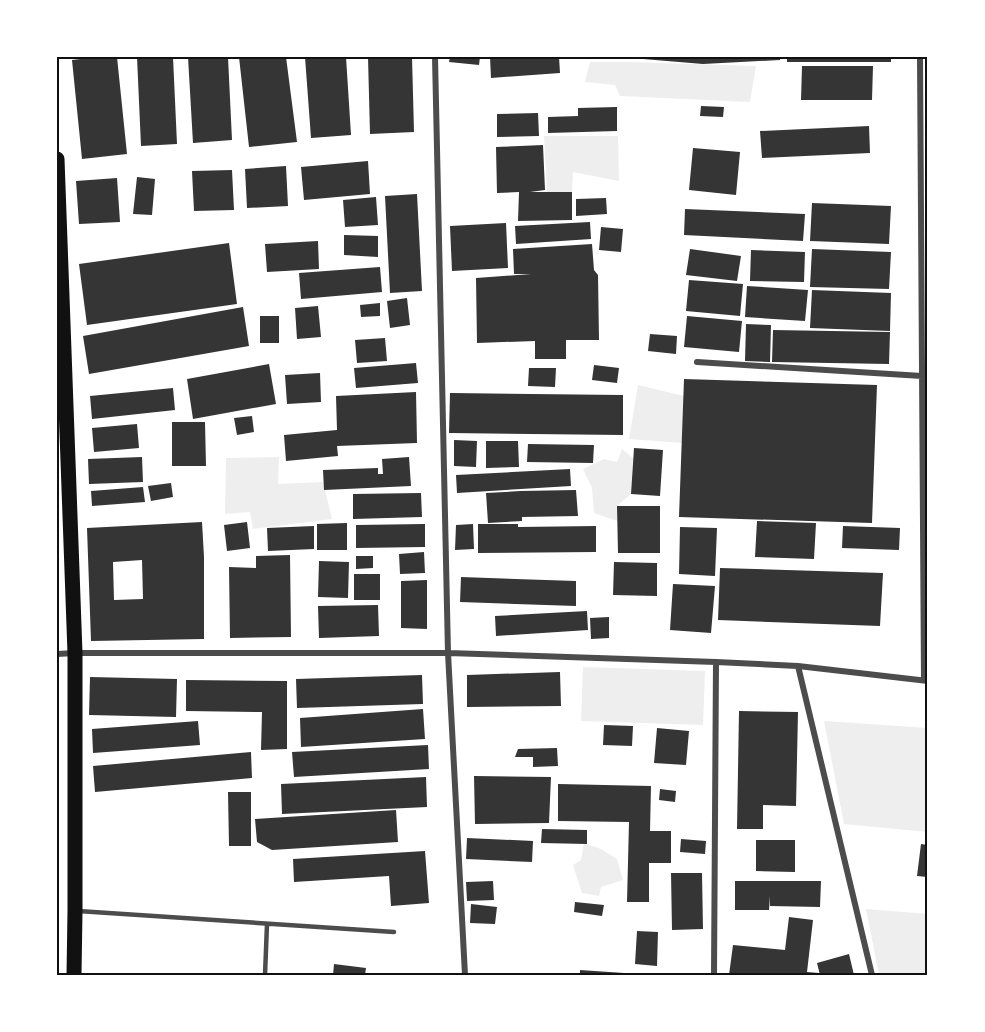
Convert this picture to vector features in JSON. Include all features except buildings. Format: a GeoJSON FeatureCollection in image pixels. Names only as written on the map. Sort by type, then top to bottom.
{"type":"FeatureCollection","features":[{"type":"Feature","properties":{"kind":"main road"},"geometry":{"type":"LineString","coordinates":[[57,159],[75,653],[74,975]]}},
{"type":"Feature","properties":{"kind":"street"},"geometry":{"type":"LineString","coordinates":[[435,57],[448,653],[465,975]]}},
{"type":"Feature","properties":{"kind":"street"},"geometry":{"type":"LineString","coordinates":[[57,654],[448,653],[798,666],[926,680],[920,57]]}},
{"type":"Feature","properties":{"kind":"street"},"geometry":{"type":"LineString","coordinates":[[697,362],[922,376]]}},
{"type":"Feature","properties":{"kind":"street"},"geometry":{"type":"LineString","coordinates":[[714,975],[716,662]]}},
{"type":"Feature","properties":{"kind":"street"},"geometry":{"type":"LineString","coordinates":[[798,666],[872,975]]}},
{"type":"Feature","properties":{"kind":"lane"},"geometry":{"type":"LineString","coordinates":[[75,911],[394,932]]}},
{"type":"Feature","properties":{"kind":"lane"},"geometry":{"type":"LineString","coordinates":[[265,975],[267,924]]}},
{"type":"Feature","properties":{"kind":"shaded area"},"geometry":{"type":"Polygon","coordinates":[[[590,62],[756,66],[750,102],[620,96],[615,85],[585,82],[590,62]]]}},
{"type":"Feature","properties":{"kind":"shaded area"},"geometry":{"type":"Polygon","coordinates":[[[544,136],[618,136],[619,181],[573,172],[572,192],[547,192],[544,136]]]}},
{"type":"Feature","properties":{"kind":"shaded area"},"geometry":{"type":"Polygon","coordinates":[[[638,385],[684,396],[682,443],[629,439],[638,385]]]}},
{"type":"Feature","properties":{"kind":"shaded area"},"geometry":{"type":"Polygon","coordinates":[[[622,449],[633,458],[631,494],[617,506],[617,521],[594,513],[592,488],[583,469],[604,459],[617,462],[622,449]]]}},
{"type":"Feature","properties":{"kind":"shaded area"},"geometry":{"type":"Polygon","coordinates":[[[279,457],[278,484],[323,482],[332,519],[253,529],[250,512],[225,514],[226,458],[279,457]]]}},
{"type":"Feature","properties":{"kind":"shaded area"},"geometry":{"type":"Polygon","coordinates":[[[583,667],[705,671],[703,725],[581,721],[583,667]]]}},
{"type":"Feature","properties":{"kind":"shaded area"},"geometry":{"type":"Polygon","coordinates":[[[824,721],[928,728],[928,832],[844,824],[824,721]]]}},
{"type":"Feature","properties":{"kind":"shaded area"},"geometry":{"type":"Polygon","coordinates":[[[584,843],[601,849],[617,859],[623,880],[601,887],[599,896],[582,893],[573,865],[581,860],[584,843]]]}},
{"type":"Feature","properties":{"kind":"shaded area"},"geometry":{"type":"Polygon","coordinates":[[[866,909],[928,914],[928,975],[879,975],[866,909]]]}}]}
